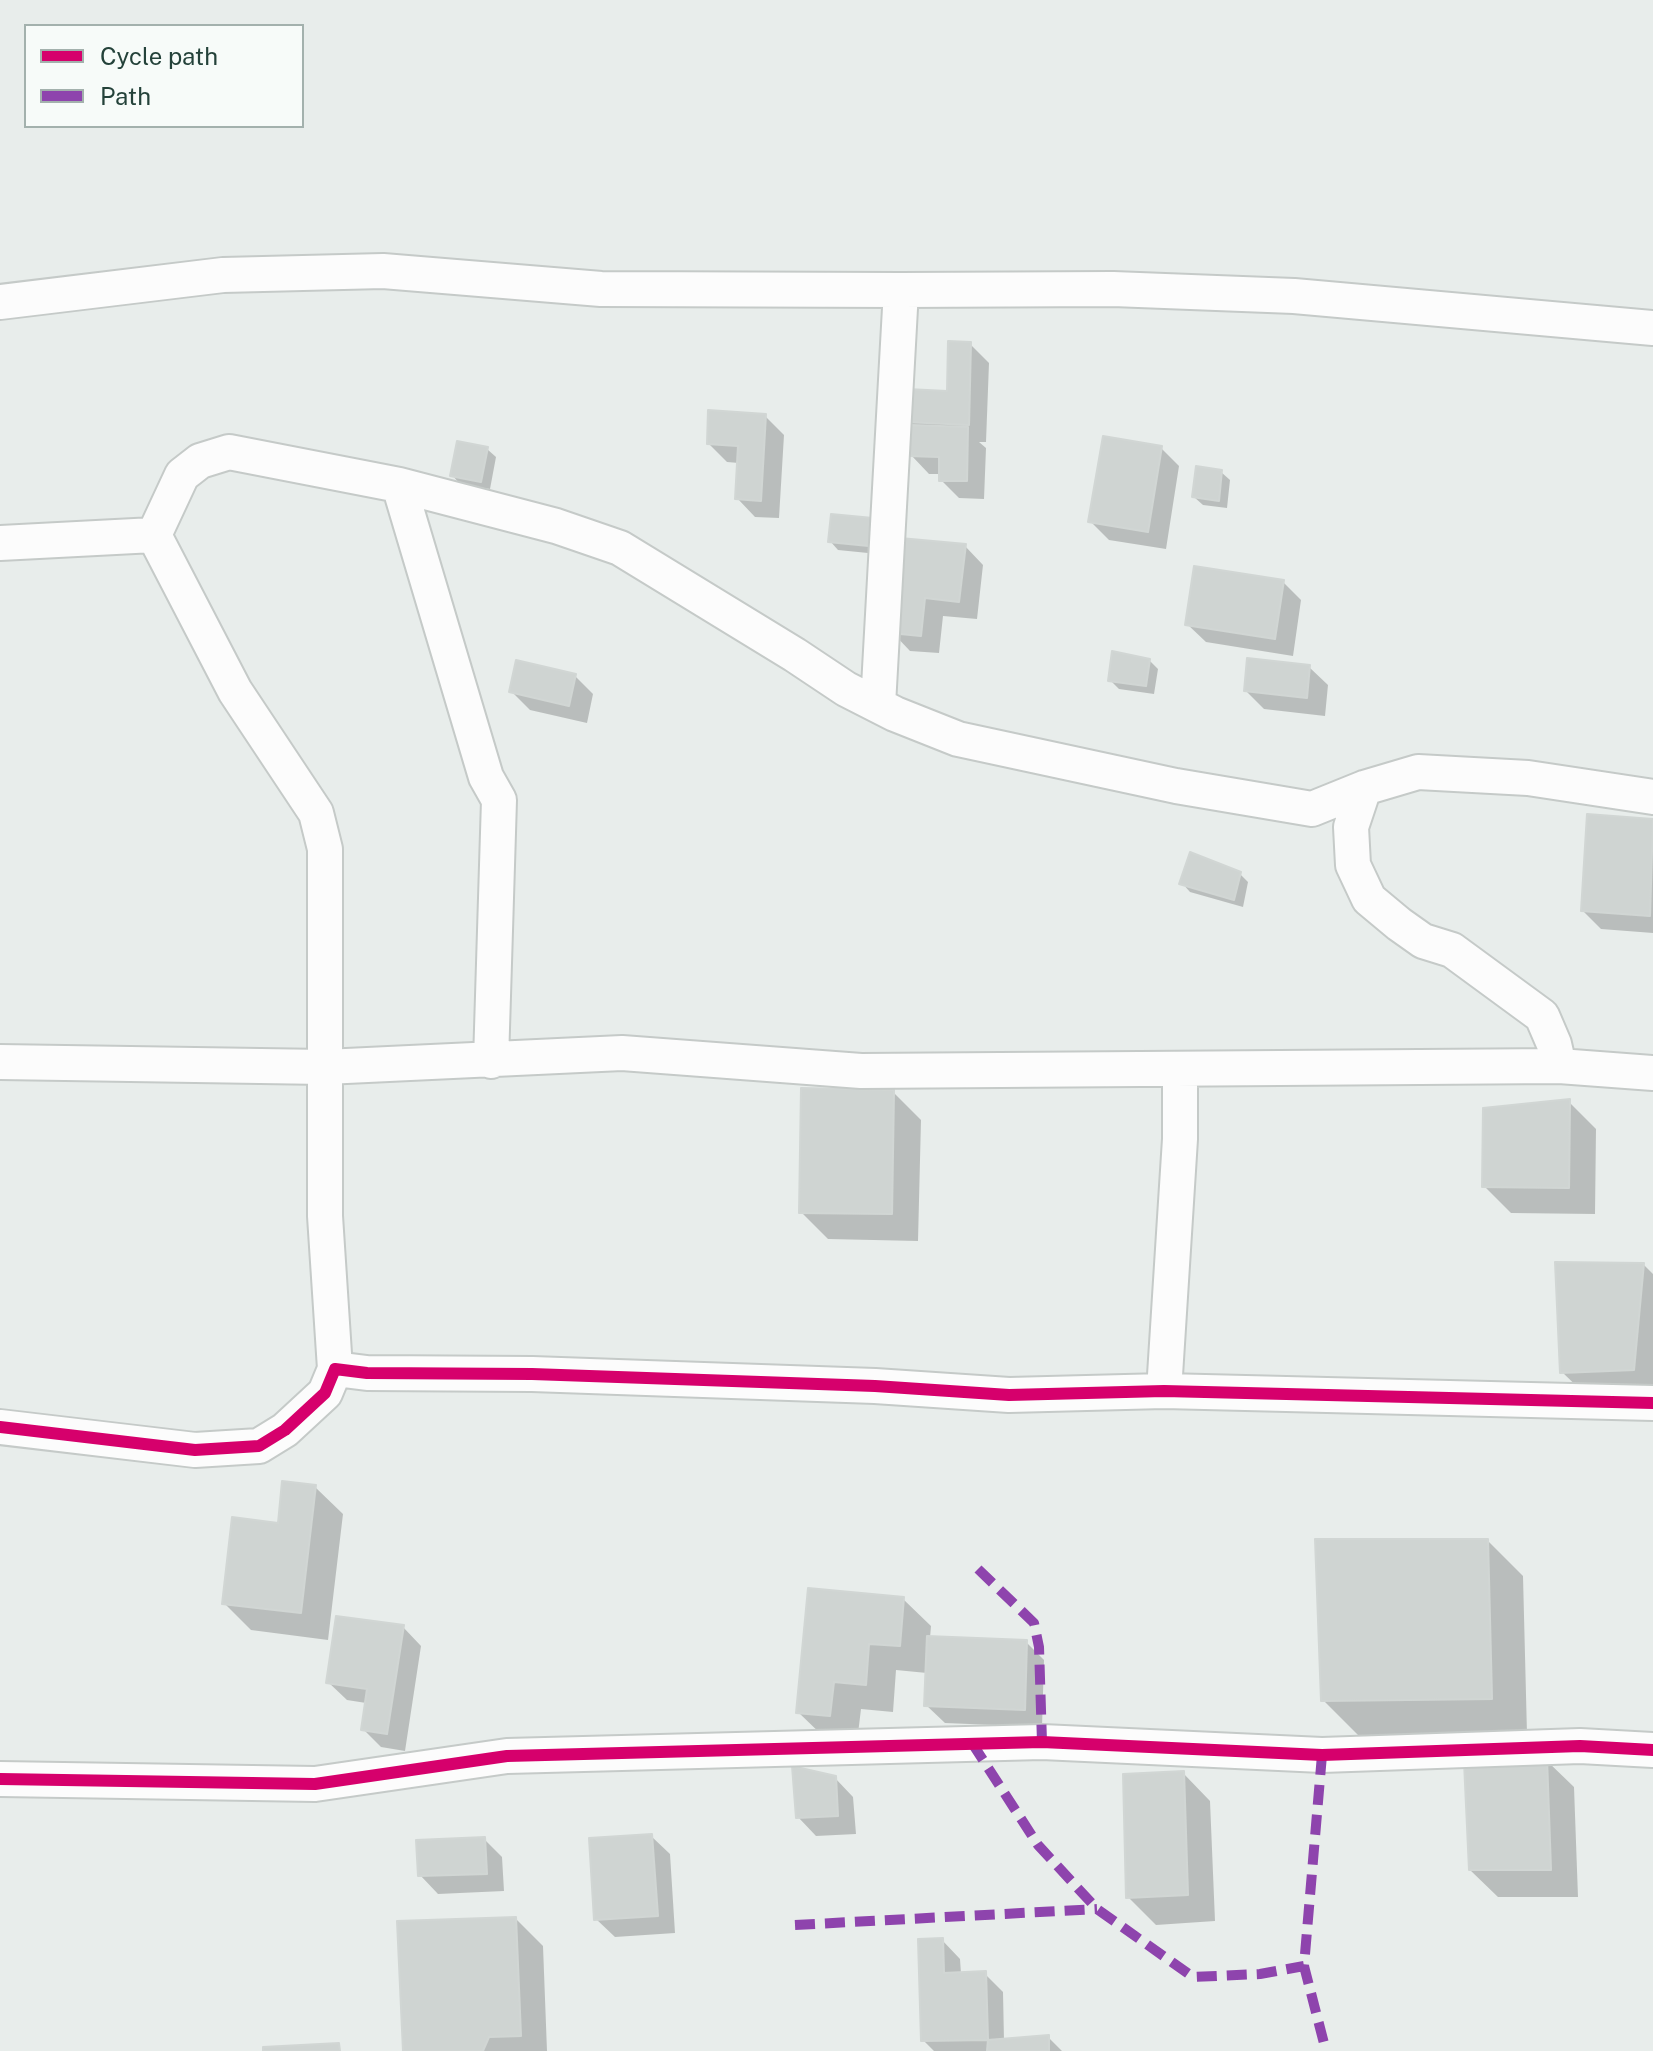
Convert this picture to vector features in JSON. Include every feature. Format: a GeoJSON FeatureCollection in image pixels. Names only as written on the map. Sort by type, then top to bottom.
{"type":"FeatureCollection","features":[{"type":"Feature","properties":{"kind":"street"},"geometry":{"type":"LineString","coordinates":[[0,302],[223,275],[383,271],[601,289],[1113,289],[1279,296],[1653,328]]}},
{"type":"Feature","properties":{"kind":"street"},"geometry":{"type":"LineString","coordinates":[[878,705],[901,290]]}},
{"type":"Feature","properties":{"kind":"street"},"geometry":{"type":"LineString","coordinates":[[154,535],[182,475],[200,461],[229,452],[399,485],[556,526],[620,548],[846,689],[958,739],[1191,789],[1312,809],[1364,788],[1418,772],[1528,778],[1653,797]]}},
{"type":"Feature","properties":{"kind":"street"},"geometry":{"type":"LineString","coordinates":[[399,485],[486,777],[499,800],[491,1061]]}},
{"type":"Feature","properties":{"kind":"street"},"geometry":{"type":"LineString","coordinates":[[0,543],[154,535]]}},
{"type":"Feature","properties":{"kind":"street"},"geometry":{"type":"LineString","coordinates":[[0,1427],[195,1450],[259,1446],[285,1430],[325,1393],[335,1369],[325,1216],[325,849],[316,813],[235,691],[154,535]]}},
{"type":"Feature","properties":{"kind":"street"},"geometry":{"type":"LineString","coordinates":[[1364,788],[1351,827],[1353,865],[1369,899],[1423,941],[1452,950],[1542,1016],[1559,1066]]}},
{"type":"Feature","properties":{"kind":"street"},"geometry":{"type":"LineString","coordinates":[[0,1062],[325,1067],[622,1053],[861,1071],[1559,1066],[1653,1073]]}},
{"type":"Feature","properties":{"kind":"street"},"geometry":{"type":"LineString","coordinates":[[1164,1391],[1180,1139],[1180,1069]]}},
{"type":"Feature","properties":{"kind":"street"},"geometry":{"type":"LineString","coordinates":[[335,1369],[367,1373],[532,1374],[875,1386],[1009,1395],[1164,1391],[1653,1403]]}},
{"type":"Feature","properties":{"kind":"street"},"geometry":{"type":"LineString","coordinates":[[0,1779],[315,1784],[507,1756],[1014,1742],[1322,1755],[1580,1746],[1653,1750]]}},
{"type":"Feature","properties":{"kind":"building"},"geometry":{"type":"Polygon","coordinates":[[[948,341],[971,342],[969,425],[906,422],[907,389],[947,391],[948,341]]]}},
{"type":"Feature","properties":{"kind":"building"},"geometry":{"type":"Polygon","coordinates":[[[708,410],[766,414],[761,501],[735,499],[738,446],[707,444],[708,410]]]}},
{"type":"Feature","properties":{"kind":"building"},"geometry":{"type":"Polygon","coordinates":[[[910,425],[968,427],[967,481],[939,481],[939,457],[909,456],[910,425]]]}},
{"type":"Feature","properties":{"kind":"building"},"geometry":{"type":"Polygon","coordinates":[[[1103,436],[1162,446],[1148,532],[1088,522],[1103,436]]]}},
{"type":"Feature","properties":{"kind":"building"},"geometry":{"type":"Polygon","coordinates":[[[457,441],[488,447],[481,482],[450,476],[457,441]]]}},
{"type":"Feature","properties":{"kind":"building"},"geometry":{"type":"Polygon","coordinates":[[[1196,466],[1222,470],[1219,501],[1192,497],[1196,466]]]}},
{"type":"Feature","properties":{"kind":"building"},"geometry":{"type":"Polygon","coordinates":[[[831,514],[873,518],[869,546],[828,542],[831,514]]]}},
{"type":"Feature","properties":{"kind":"building"},"geometry":{"type":"Polygon","coordinates":[[[900,538],[966,544],[959,602],[925,598],[921,636],[890,633],[900,538]]]}},
{"type":"Feature","properties":{"kind":"building"},"geometry":{"type":"Polygon","coordinates":[[[1194,566],[1284,580],[1275,639],[1185,625],[1194,566]]]}},
{"type":"Feature","properties":{"kind":"building"},"geometry":{"type":"Polygon","coordinates":[[[1112,651],[1150,659],[1146,686],[1108,681],[1112,651]]]}},
{"type":"Feature","properties":{"kind":"building"},"geometry":{"type":"Polygon","coordinates":[[[1247,658],[1310,665],[1307,698],[1244,691],[1247,658]]]}},
{"type":"Feature","properties":{"kind":"building"},"geometry":{"type":"Polygon","coordinates":[[[516,660],[576,674],[569,706],[509,692],[516,660]]]}},
{"type":"Feature","properties":{"kind":"building"},"geometry":{"type":"Polygon","coordinates":[[[1587,814],[1653,819],[1650,916],[1581,911],[1587,814]]]}},
{"type":"Feature","properties":{"kind":"building"},"geometry":{"type":"Polygon","coordinates":[[[1190,852],[1241,872],[1234,900],[1179,884],[1190,852]]]}},
{"type":"Feature","properties":{"kind":"building"},"geometry":{"type":"Polygon","coordinates":[[[801,1088],[894,1090],[892,1214],[799,1213],[801,1088]]]}},
{"type":"Feature","properties":{"kind":"building"},"geometry":{"type":"Polygon","coordinates":[[[1570,1099],[1569,1188],[1482,1187],[1483,1108],[1570,1099]]]}},
{"type":"Feature","properties":{"kind":"building"},"geometry":{"type":"Polygon","coordinates":[[[1555,1262],[1644,1263],[1634,1370],[1560,1373],[1555,1262]]]}},
{"type":"Feature","properties":{"kind":"building"},"geometry":{"type":"Polygon","coordinates":[[[282,1481],[316,1485],[301,1613],[222,1604],[232,1517],[278,1523],[282,1481]]]}},
{"type":"Feature","properties":{"kind":"building"},"geometry":{"type":"Polygon","coordinates":[[[1315,1539],[1488,1539],[1492,1699],[1321,1701],[1315,1539]]]}},
{"type":"Feature","properties":{"kind":"building"},"geometry":{"type":"Polygon","coordinates":[[[808,1588],[904,1597],[900,1646],[869,1644],[866,1685],[834,1682],[830,1716],[796,1713],[808,1588]]]}},
{"type":"Feature","properties":{"kind":"building"},"geometry":{"type":"Polygon","coordinates":[[[336,1616],[404,1625],[387,1734],[361,1730],[367,1689],[326,1683],[336,1616]]]}},
{"type":"Feature","properties":{"kind":"building"},"geometry":{"type":"Polygon","coordinates":[[[927,1636],[1027,1640],[1025,1710],[924,1706],[927,1636]]]}},
{"type":"Feature","properties":{"kind":"building"},"geometry":{"type":"Polygon","coordinates":[[[1547,1758],[1551,1870],[1469,1870],[1464,1762],[1547,1758]]]}},
{"type":"Feature","properties":{"kind":"building"},"geometry":{"type":"Polygon","coordinates":[[[792,1766],[836,1776],[838,1816],[796,1818],[792,1766]]]}},
{"type":"Feature","properties":{"kind":"building"},"geometry":{"type":"Polygon","coordinates":[[[1184,1771],[1188,1895],[1126,1898],[1123,1774],[1184,1771]]]}},
{"type":"Feature","properties":{"kind":"building"},"geometry":{"type":"Polygon","coordinates":[[[652,1834],[658,1916],[594,1920],[589,1838],[652,1834]]]}},
{"type":"Feature","properties":{"kind":"building"},"geometry":{"type":"Polygon","coordinates":[[[485,1837],[487,1874],[418,1876],[416,1840],[485,1837]]]}},
{"type":"Feature","properties":{"kind":"building"},"geometry":{"type":"Polygon","coordinates":[[[516,1917],[521,2036],[489,2037],[483,2051],[403,2051],[397,1921],[516,1917]]]}},
{"type":"Feature","properties":{"kind":"building"},"geometry":{"type":"Polygon","coordinates":[[[943,1938],[944,1973],[986,1971],[988,2040],[921,2041],[918,1939],[943,1938]]]}},
{"type":"Feature","properties":{"kind":"building"},"geometry":{"type":"Polygon","coordinates":[[[1049,2035],[1049,2051],[987,2051],[988,2040],[1049,2035]]]}},
{"type":"Feature","properties":{"kind":"building"},"geometry":{"type":"Polygon","coordinates":[[[339,2043],[340,2051],[263,2051],[263,2047],[339,2043]]]}},
{"type":"Feature","properties":{"kind":"marked path"},"geometry":{"type":"LineString","coordinates":[[978,1569],[1034,1623],[1039,1647],[1042,1742]]}},
{"type":"Feature","properties":{"kind":"marked path"},"geometry":{"type":"LineString","coordinates":[[972,1743],[1038,1845],[1097,1909],[1193,1977],[1260,1974],[1304,1966]]}},
{"type":"Feature","properties":{"kind":"marked path"},"geometry":{"type":"LineString","coordinates":[[1322,1755],[1304,1966],[1326,2051]]}},
{"type":"Feature","properties":{"kind":"marked path"},"geometry":{"type":"LineString","coordinates":[[795,1925],[1097,1909]]}},
{"type":"Feature","properties":{"kind":"cycle path"},"geometry":{"type":"LineString","coordinates":[[0,1427],[195,1450],[259,1446],[285,1430],[325,1393],[335,1369],[367,1373],[532,1374],[875,1386],[1009,1395],[1164,1391],[1653,1403]]}},
{"type":"Feature","properties":{"kind":"cycle path"},"geometry":{"type":"LineString","coordinates":[[0,1779],[315,1784],[507,1756],[1042,1742],[1322,1755],[1580,1746],[1653,1750]]}}]}
